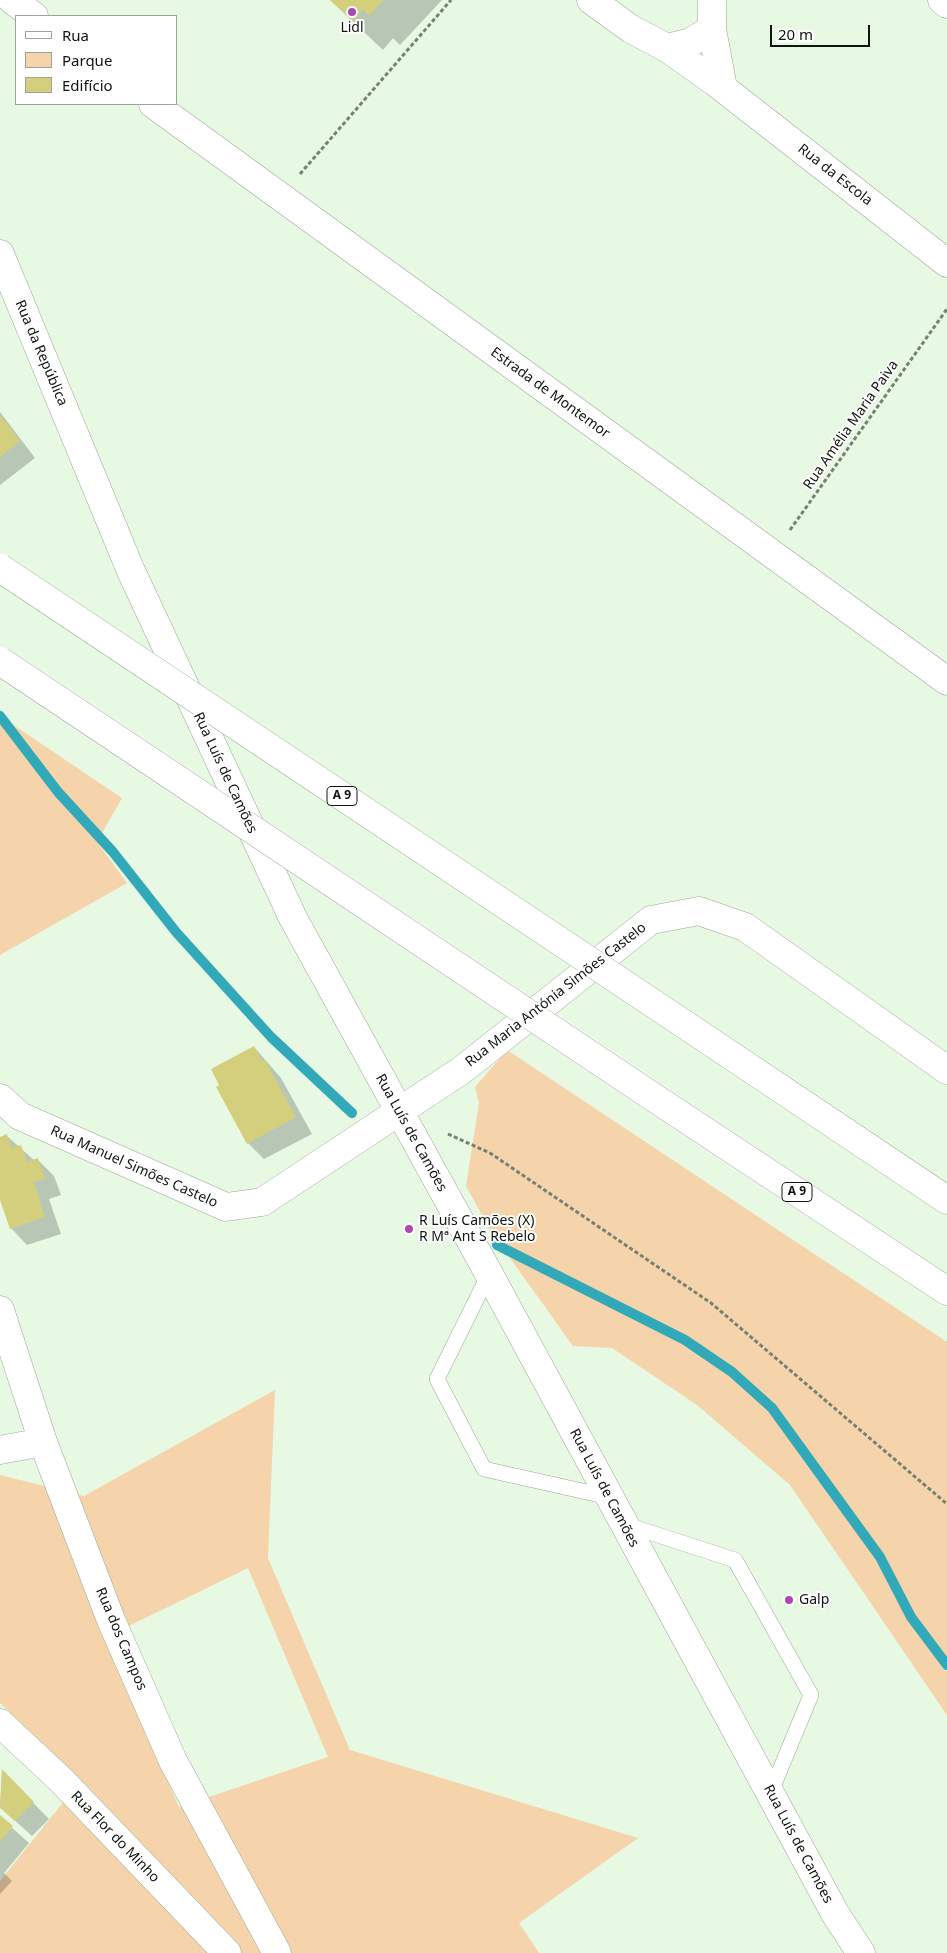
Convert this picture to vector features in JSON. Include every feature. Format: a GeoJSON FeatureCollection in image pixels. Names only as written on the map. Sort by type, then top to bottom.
{"type":"FeatureCollection","features":[{"type":"Feature","properties":{"kind":"main road"},"geometry":{"type":"LineString","coordinates":[[12,0],[33,15]]}},
{"type":"Feature","properties":{"kind":"main road","name":"Rua da Escola"},"geometry":{"type":"LineString","coordinates":[[590,0],[630,29],[668,48],[723,88],[947,263]]}},
{"type":"Feature","properties":{"kind":"main road"},"geometry":{"type":"LineString","coordinates":[[712,0],[712,29],[723,88]]}},
{"type":"Feature","properties":{"kind":"main road"},"geometry":{"type":"LineString","coordinates":[[942,0],[947,4]]}},
{"type":"Feature","properties":{"kind":"main road"},"geometry":{"type":"LineString","coordinates":[[668,48],[691,42],[712,29]]}},
{"type":"Feature","properties":{"kind":"main road","name":"Estrada de Montemor"},"geometry":{"type":"LineString","coordinates":[[154,105],[947,681]]}},
{"type":"Feature","properties":{"kind":"main road","name":"Rua da República"},"geometry":{"type":"LineString","coordinates":[[0,254],[71,425]]}},
{"type":"Feature","properties":{"kind":"main road","name":"Rua Luís de Camões"},"geometry":{"type":"LineString","coordinates":[[71,425],[131,571],[292,918],[489,1274],[836,1915],[861,1953]]}},
{"type":"Feature","properties":{"kind":"main road","name":"A 9"},"geometry":{"type":"LineString","coordinates":[[0,568],[947,1200]]}},
{"type":"Feature","properties":{"kind":"main road","name":"A 9"},"geometry":{"type":"LineString","coordinates":[[0,661],[947,1291]]}},
{"type":"Feature","properties":{"kind":"main road","name":"Rua Maria Antónia Simões Castelo"},"geometry":{"type":"LineString","coordinates":[[400,1112],[462,1070],[650,920],[699,911],[745,927],[947,1070]]}},
{"type":"Feature","properties":{"kind":"main road","name":"Rua Manuel Simões Castelo"},"geometry":{"type":"LineString","coordinates":[[0,1098],[20,1116],[226,1207],[262,1202],[400,1112]]}},
{"type":"Feature","properties":{"kind":"main road","name":"Rua dos Campos"},"geometry":{"type":"LineString","coordinates":[[0,1310],[44,1442],[111,1620],[173,1761],[277,1953]]}},
{"type":"Feature","properties":{"kind":"main road"},"geometry":{"type":"LineString","coordinates":[[0,1450],[44,1442]]}},
{"type":"Feature","properties":{"kind":"main road","name":"Rua Flor do Minho"},"geometry":{"type":"LineString","coordinates":[[0,1723],[62,1782],[227,1953]]}},
{"type":"Feature","properties":{"kind":"lane"},"geometry":{"type":"LineString","coordinates":[[489,1274],[438,1379],[484,1469],[609,1496]]}},
{"type":"Feature","properties":{"kind":"lane"},"geometry":{"type":"LineString","coordinates":[[624,1524],[735,1560],[811,1695],[770,1794]]}},
{"type":"Feature","properties":{"kind":"path"},"geometry":{"type":"LineString","coordinates":[[280,197],[451,0]]}},
{"type":"Feature","properties":{"kind":"path","name":"Rua Amélia Maria Paiva"},"geometry":{"type":"LineString","coordinates":[[772,555],[947,309]]}},
{"type":"Feature","properties":{"kind":"path"},"geometry":{"type":"LineString","coordinates":[[445,1132],[490,1152],[711,1303],[947,1504]]}},
{"type":"Feature","properties":{"kind":"green space"},"geometry":{"type":"Polygon","coordinates":[[[0,716],[122,798],[97,842],[127,883],[0,955],[0,716]]]}},
{"type":"Feature","properties":{"kind":"green space"},"geometry":{"type":"Polygon","coordinates":[[[507,1050],[947,1342],[947,1715],[790,1485],[697,1405],[612,1348],[573,1346],[490,1230],[466,1186],[479,1103],[475,1087],[507,1050]]]}},
{"type":"Feature","properties":{"kind":"green space"},"geometry":{"type":"Polygon","coordinates":[[[275,1390],[268,1558],[350,1750],[638,1838],[519,1923],[539,1953],[0,1953],[0,1881],[81,1780],[0,1703],[0,1475],[84,1496],[275,1390]],[[248,1568],[104,1638],[179,1807],[328,1757],[248,1568]]]}},
{"type":"Feature","properties":{"kind":"building","name":"Lidl"},"geometry":{"type":"Polygon","coordinates":[[[330,0],[384,0],[369,16],[363,9],[353,21],[330,0]]]}},
{"type":"Feature","properties":{"kind":"building"},"geometry":{"type":"Polygon","coordinates":[[[0,415],[20,441],[0,457],[0,415]]]}},
{"type":"Feature","properties":{"kind":"building"},"geometry":{"type":"Polygon","coordinates":[[[254,1046],[262,1061],[265,1060],[296,1117],[247,1144],[216,1087],[219,1085],[211,1069],[254,1046]]]}},
{"type":"Feature","properties":{"kind":"building"},"geometry":{"type":"Polygon","coordinates":[[[7,1134],[12,1148],[21,1145],[27,1162],[38,1158],[45,1179],[34,1182],[45,1217],[10,1229],[0,1200],[0,1137],[7,1134]]]}},
{"type":"Feature","properties":{"kind":"building"},"geometry":{"type":"Polygon","coordinates":[[[2,1769],[34,1802],[15,1821],[0,1808],[2,1769]]]}},
{"type":"Feature","properties":{"kind":"building"},"geometry":{"type":"Polygon","coordinates":[[[0,1815],[13,1826],[0,1842],[0,1815]]]}},
{"type":"Feature","properties":{"kind":"waterway"},"geometry":{"type":"LineString","coordinates":[[0,716],[58,792],[113,852],[176,932],[271,1037],[352,1113]]}},
{"type":"Feature","properties":{"kind":"waterway"},"geometry":{"type":"LineString","coordinates":[[497,1245],[685,1340],[732,1372],[772,1408],[880,1557],[911,1617],[947,1665]]}},
{"type":"Feature","properties":{"kind":"place","name":"Lidl"},"geometry":{"type":"Point","coordinates":[352,12]}},
{"type":"Feature","properties":{"kind":"place","name":"R Luís Camões (X) R Mª Ant S Rebelo"},"geometry":{"type":"Point","coordinates":[409,1229]}},
{"type":"Feature","properties":{"kind":"place","name":"Galp"},"geometry":{"type":"Point","coordinates":[789,1600]}}]}
